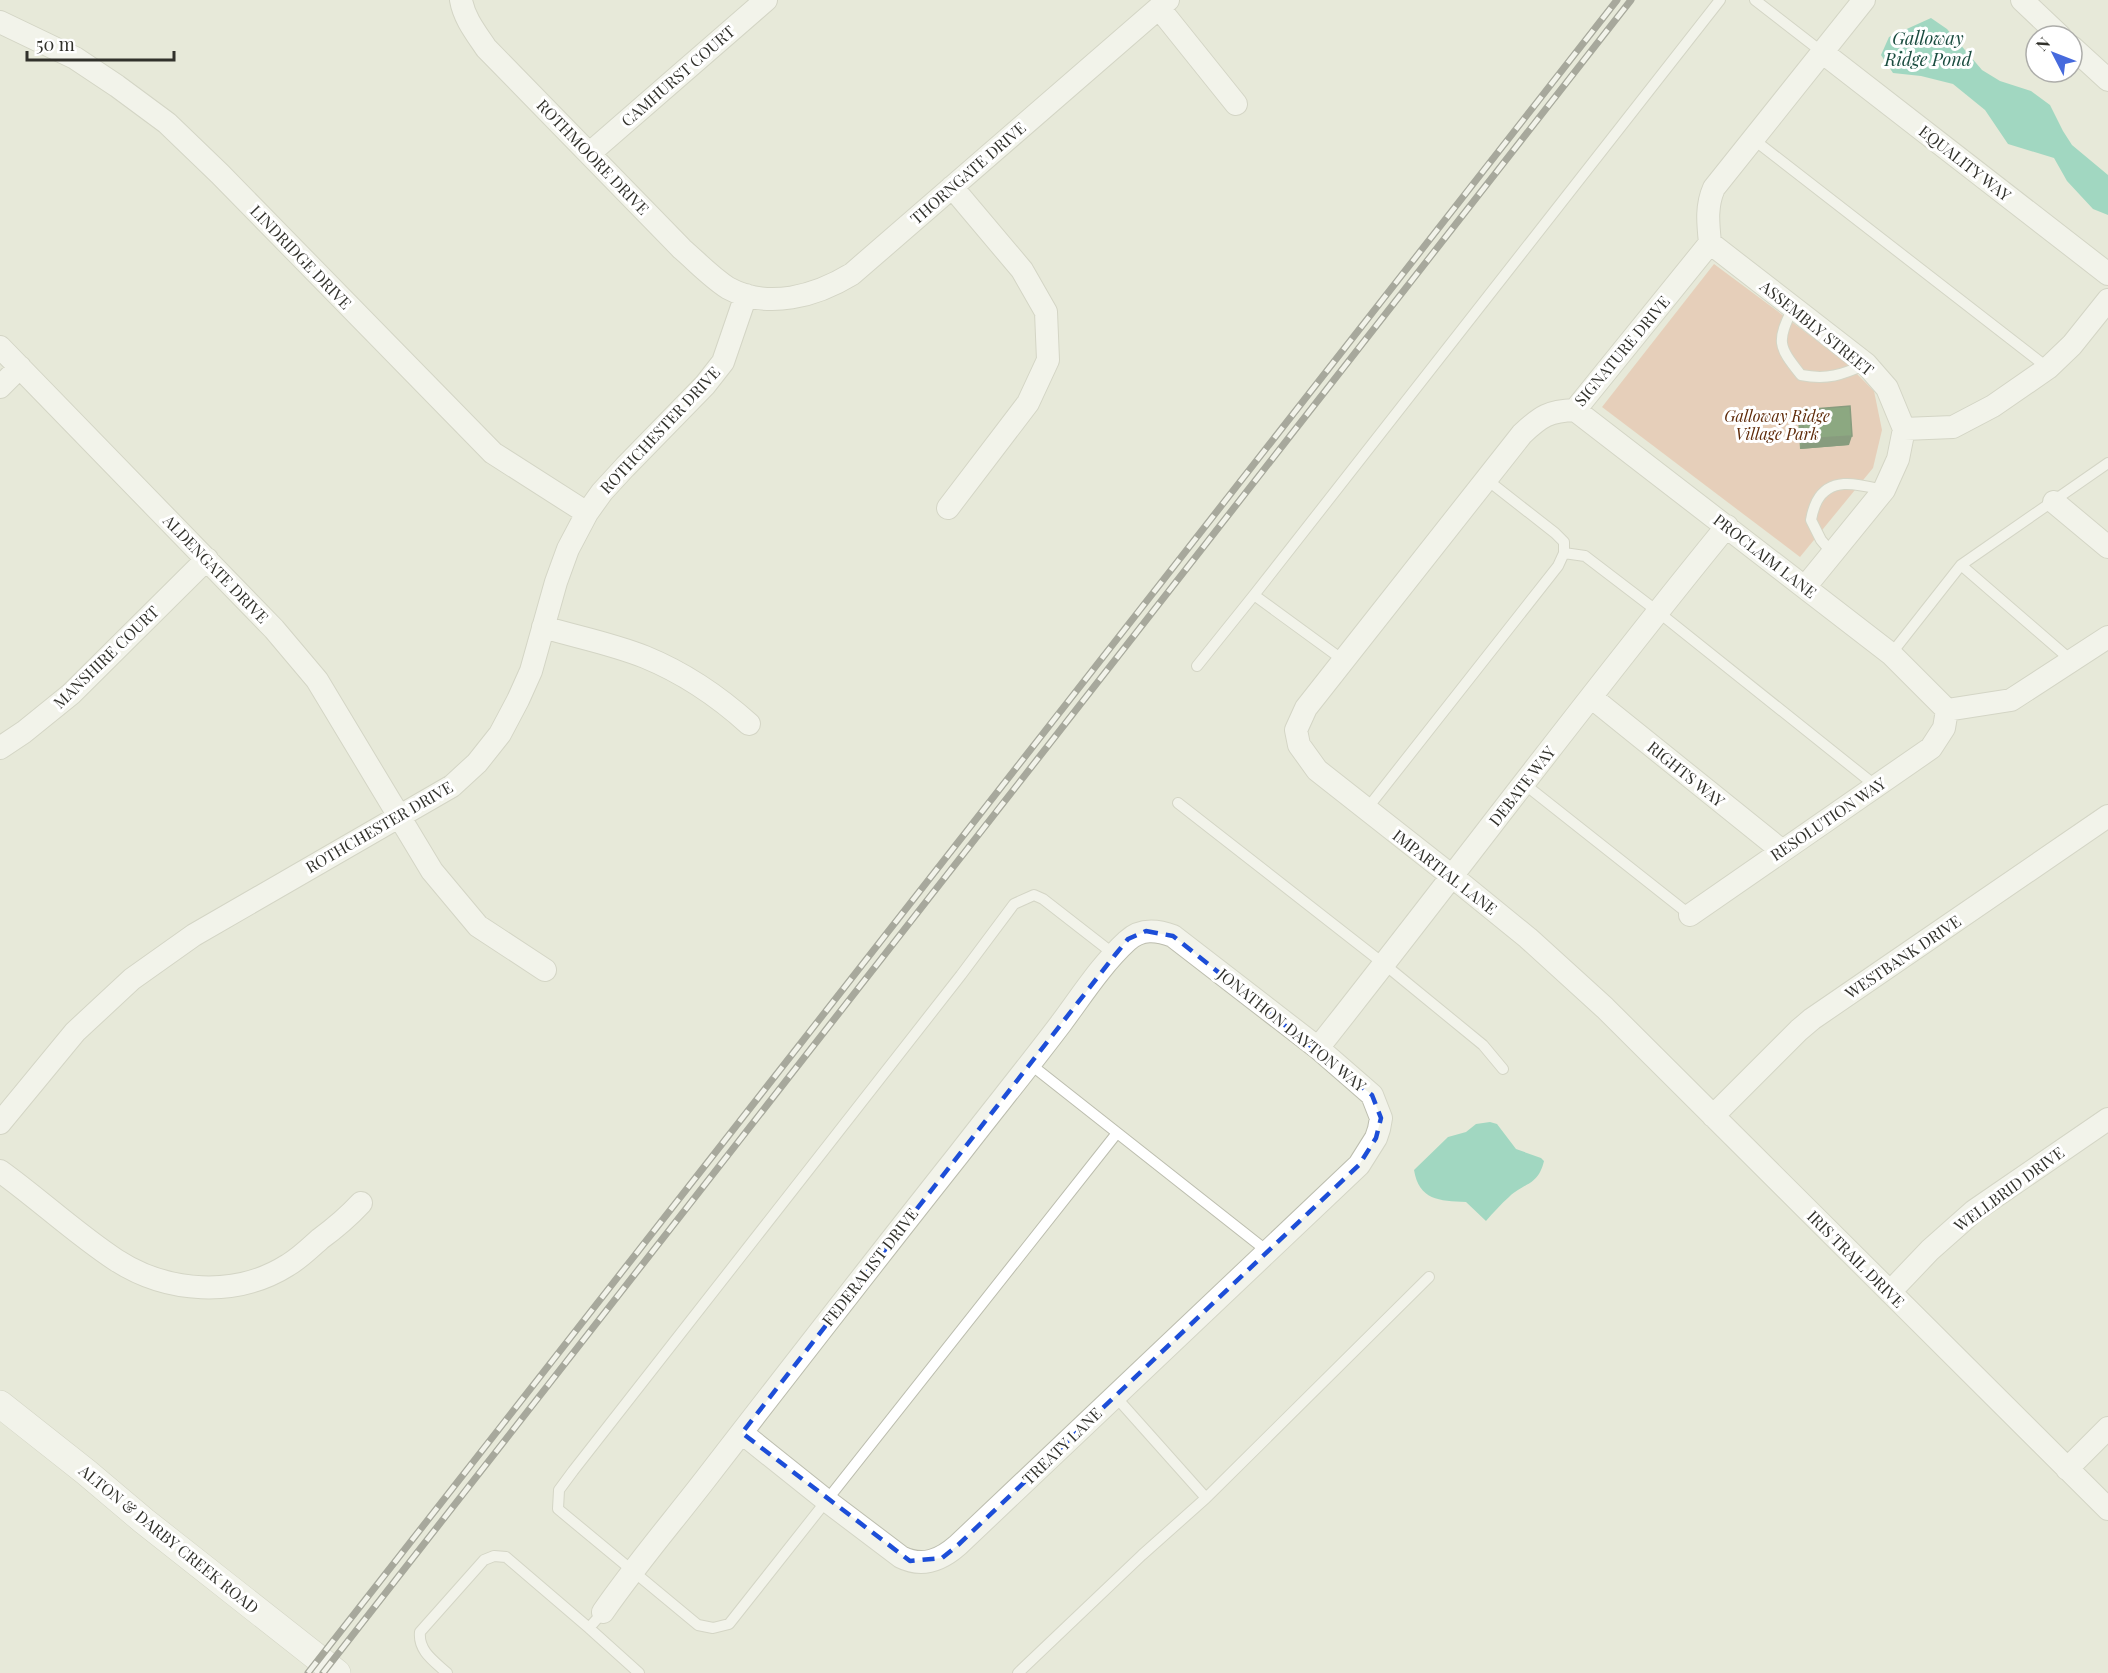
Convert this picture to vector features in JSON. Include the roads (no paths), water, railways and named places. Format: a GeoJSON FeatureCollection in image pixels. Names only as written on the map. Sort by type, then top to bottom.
{"type":"FeatureCollection","features":[{"type":"Feature","properties":{"kind":"street","name":"ROTHMOORE DRIVE"},"geometry":{"type":"LineString","coordinates":[[460,0],[462,8],[486,48],[682,249],[713,278],[746,295]]}},
{"type":"Feature","properties":{"kind":"street","name":"CAMHURST COURT"},"geometry":{"type":"LineString","coordinates":[[590,153],[766,0]]}},
{"type":"Feature","properties":{"kind":"street"},"geometry":{"type":"LineString","coordinates":[[1710,243],[1707,213],[1714,188],[1864,0]]}},
{"type":"Feature","properties":{"kind":"street"},"geometry":{"type":"LineString","coordinates":[[2022,0],[2047,24]]}},
{"type":"Feature","properties":{"kind":"street"},"geometry":{"type":"LineString","coordinates":[[1164,4],[1236,104]]}},
{"type":"Feature","properties":{"kind":"street","name":"THORNGATE DRIVE"},"geometry":{"type":"LineString","coordinates":[[746,295],[788,298],[808,295],[833,286],[852,274],[1164,4]]}},
{"type":"Feature","properties":{"kind":"street","name":"LINDRIDGE DRIVE"},"geometry":{"type":"LineString","coordinates":[[0,22],[75,58],[167,123],[220,174],[493,453],[587,513]]}},
{"type":"Feature","properties":{"kind":"street","name":"EQUALITY WAY"},"geometry":{"type":"LineString","coordinates":[[1822,52],[2108,274]]}},
{"type":"Feature","properties":{"kind":"street"},"geometry":{"type":"LineString","coordinates":[[2084,58],[2108,80]]}},
{"type":"Feature","properties":{"kind":"street"},"geometry":{"type":"LineString","coordinates":[[948,508],[1028,403],[1048,360],[1046,312],[1022,270],[952,187]]}},
{"type":"Feature","properties":{"kind":"street","name":"ASSEMBLY STREET"},"geometry":{"type":"LineString","coordinates":[[1710,243],[1866,364],[1887,388],[1904,429]]}},
{"type":"Feature","properties":{"kind":"street","name":"SIGNATURE DRIVE"},"geometry":{"type":"LineString","coordinates":[[1296,730],[1306,708],[1522,434],[1538,418],[1557,410],[1575,410],[1710,243]]}},
{"type":"Feature","properties":{"kind":"street","name":"ROTHCHESTER DRIVE"},"geometry":{"type":"LineString","coordinates":[[0,1123],[75,1032],[132,979],[194,935],[452,786],[477,763],[500,734],[531,671],[568,549],[587,513],[602,492],[705,385],[723,362],[746,295]]}},
{"type":"Feature","properties":{"kind":"street"},"geometry":{"type":"LineString","coordinates":[[1805,587],[1884,490],[1899,459],[1904,429],[1953,427],[1993,405],[2048,368],[2072,345],[2108,300]]}},
{"type":"Feature","properties":{"kind":"street","name":"ALDENGATE DRIVE"},"geometry":{"type":"LineString","coordinates":[[0,347],[274,629],[317,681],[432,871],[478,926],[545,970]]}},
{"type":"Feature","properties":{"kind":"street"},"geometry":{"type":"LineString","coordinates":[[0,387],[20,367]]}},
{"type":"Feature","properties":{"kind":"street","name":"PROCLAIM LANE"},"geometry":{"type":"LineString","coordinates":[[1575,410],[1891,654],[1947,710]]}},
{"type":"Feature","properties":{"kind":"street"},"geometry":{"type":"LineString","coordinates":[[2054,502],[2108,547]]}},
{"type":"Feature","properties":{"kind":"street","name":"DEBATE WAY"},"geometry":{"type":"LineString","coordinates":[[1318,1048],[1453,877],[1657,611],[1727,526]]}},
{"type":"Feature","properties":{"kind":"street","name":"MANSHIRE COURT"},"geometry":{"type":"LineString","coordinates":[[0,748],[24,732],[70,694],[207,559]]}},
{"type":"Feature","properties":{"kind":"street"},"geometry":{"type":"LineString","coordinates":[[543,627],[644,657],[681,674],[720,699],[749,724]]}},
{"type":"Feature","properties":{"kind":"street"},"geometry":{"type":"LineString","coordinates":[[1947,710],[2011,700],[2108,637]]}},
{"type":"Feature","properties":{"kind":"street","name":"RIGHTS WAY"},"geometry":{"type":"LineString","coordinates":[[1591,697],[1781,850]]}},
{"type":"Feature","properties":{"kind":"street","name":"RESOLUTION WAY"},"geometry":{"type":"LineString","coordinates":[[1690,915],[1931,748],[1944,729],[1947,710]]}},
{"type":"Feature","properties":{"kind":"street","name":"IMPARTIAL LANE"},"geometry":{"type":"LineString","coordinates":[[1296,730],[1299,745],[1317,770],[1528,938],[1605,1008]]}},
{"type":"Feature","properties":{"kind":"street","name":"WESTBANK DRIVE"},"geometry":{"type":"LineString","coordinates":[[1713,1116],[1812,1019],[2108,816]]}},
{"type":"Feature","properties":{"kind":"street","name":"FEDERALIST DRIVE"},"geometry":{"type":"LineString","coordinates":[[596,1620],[631,1571],[742,1433],[1115,955],[1128,939],[1146,931]]}},
{"type":"Feature","properties":{"kind":"street","name":"JONATHON DAYTON WAY"},"geometry":{"type":"LineString","coordinates":[[1146,931],[1160,931],[1173,936],[1318,1048],[1372,1095],[1381,1118],[1376,1138],[1359,1165]]}},
{"type":"Feature","properties":{"kind":"street","name":"IRIS TRAIL DRIVE"},"geometry":{"type":"LineString","coordinates":[[1605,1008],[2108,1509]]}},
{"type":"Feature","properties":{"kind":"street","name":"WELLBRID DRIVE"},"geometry":{"type":"LineString","coordinates":[[1890,1292],[1930,1250],[1974,1210],[2108,1119]]}},
{"type":"Feature","properties":{"kind":"street","name":"TREATY LANE"},"geometry":{"type":"LineString","coordinates":[[742,1433],[827,1502],[901,1557],[910,1561],[922,1562],[942,1558],[1359,1165]]}},
{"type":"Feature","properties":{"kind":"street"},"geometry":{"type":"LineString","coordinates":[[0,1171],[117,1261],[152,1278],[203,1288],[248,1282],[288,1265],[347,1218],[361,1203]]}},
{"type":"Feature","properties":{"kind":"street","name":"ALTON & DARBY CREEK ROAD"},"geometry":{"type":"LineString","coordinates":[[0,1404],[337,1673]]}},
{"type":"Feature","properties":{"kind":"street"},"geometry":{"type":"LineString","coordinates":[[2067,1469],[2108,1428]]}},
{"type":"Feature","properties":{"kind":"lane"},"geometry":{"type":"LineString","coordinates":[[1197,666],[1720,0]]}},
{"type":"Feature","properties":{"kind":"lane"},"geometry":{"type":"LineString","coordinates":[[1755,0],[1822,52]]}},
{"type":"Feature","properties":{"kind":"lane"},"geometry":{"type":"LineString","coordinates":[[1753,139],[2048,368]]}},
{"type":"Feature","properties":{"kind":"lane"},"geometry":{"type":"LineString","coordinates":[[1793,307],[1781,333],[1784,354],[1801,375],[1818,379],[1841,375],[1866,364]]}},
{"type":"Feature","properties":{"kind":"lane"},"geometry":{"type":"LineString","coordinates":[[1891,654],[1961,565],[2108,463]]}},
{"type":"Feature","properties":{"kind":"lane"},"geometry":{"type":"LineString","coordinates":[[1366,810],[1558,566],[1564,553],[1564,542],[1556,533],[1486,478]]}},
{"type":"Feature","properties":{"kind":"lane"},"geometry":{"type":"LineString","coordinates":[[1833,554],[1821,540],[1810,520],[1817,500],[1832,485],[1854,483],[1884,490]]}},
{"type":"Feature","properties":{"kind":"lane"},"geometry":{"type":"LineString","coordinates":[[1564,553],[1585,556],[1876,786]]}},
{"type":"Feature","properties":{"kind":"lane"},"geometry":{"type":"LineString","coordinates":[[1961,565],[2072,662]]}},
{"type":"Feature","properties":{"kind":"lane"},"geometry":{"type":"LineString","coordinates":[[1254,595],[1343,660]]}},
{"type":"Feature","properties":{"kind":"lane"},"geometry":{"type":"LineString","coordinates":[[1523,783],[1690,915]]}},
{"type":"Feature","properties":{"kind":"lane"},"geometry":{"type":"LineString","coordinates":[[1178,803],[1384,964],[1483,1046],[1503,1069]]}},
{"type":"Feature","properties":{"kind":"lane"},"geometry":{"type":"LineString","coordinates":[[1115,955],[1043,899],[1034,895],[1014,904],[559,1490],[558,1509],[698,1625],[713,1628],[729,1624],[1117,1133]]}},
{"type":"Feature","properties":{"kind":"lane"},"geometry":{"type":"LineString","coordinates":[[1030,1064],[1267,1251]]}},
{"type":"Feature","properties":{"kind":"lane"},"geometry":{"type":"LineString","coordinates":[[1018,1673],[1142,1555],[1206,1498],[1429,1277]]}},
{"type":"Feature","properties":{"kind":"lane"},"geometry":{"type":"LineString","coordinates":[[1115,1396],[1206,1498]]}},
{"type":"Feature","properties":{"kind":"lane"},"geometry":{"type":"LineString","coordinates":[[447,1673],[424,1652],[419,1641],[420,1632],[484,1560],[494,1556],[506,1557],[596,1620],[639,1673]]}},
{"type":"Feature","properties":{"kind":"water","name":"Galloway Ridge Pond"},"geometry":{"type":"Polygon","coordinates":[[[1931,18],[1947,29],[1982,70],[2000,81],[2031,91],[2050,105],[2072,145],[2108,175],[2108,215],[2093,209],[2067,181],[2054,158],[2008,144],[1985,110],[1953,84],[1921,76],[1893,73],[1881,55],[1889,37],[1931,18]]]}},
{"type":"Feature","properties":{"kind":"water"},"geometry":{"type":"Polygon","coordinates":[[[1490,1122],[1497,1124],[1516,1149],[1544,1161],[1535,1179],[1509,1197],[1486,1221],[1466,1202],[1447,1201],[1426,1193],[1420,1188],[1414,1170],[1448,1137],[1466,1132],[1476,1124],[1490,1122]]]}},
{"type":"Feature","properties":{"kind":"railway"},"geometry":{"type":"LineString","coordinates":[[308,1673],[1617,0]]}},
{"type":"Feature","properties":{"kind":"railway"},"geometry":{"type":"LineString","coordinates":[[323,1673],[1631,0]]}},
{"type":"Feature","properties":{"kind":"park label","name":"Galloway Ridge Village Park"},"geometry":{"type":"Point","coordinates":[1777,425]}}]}
